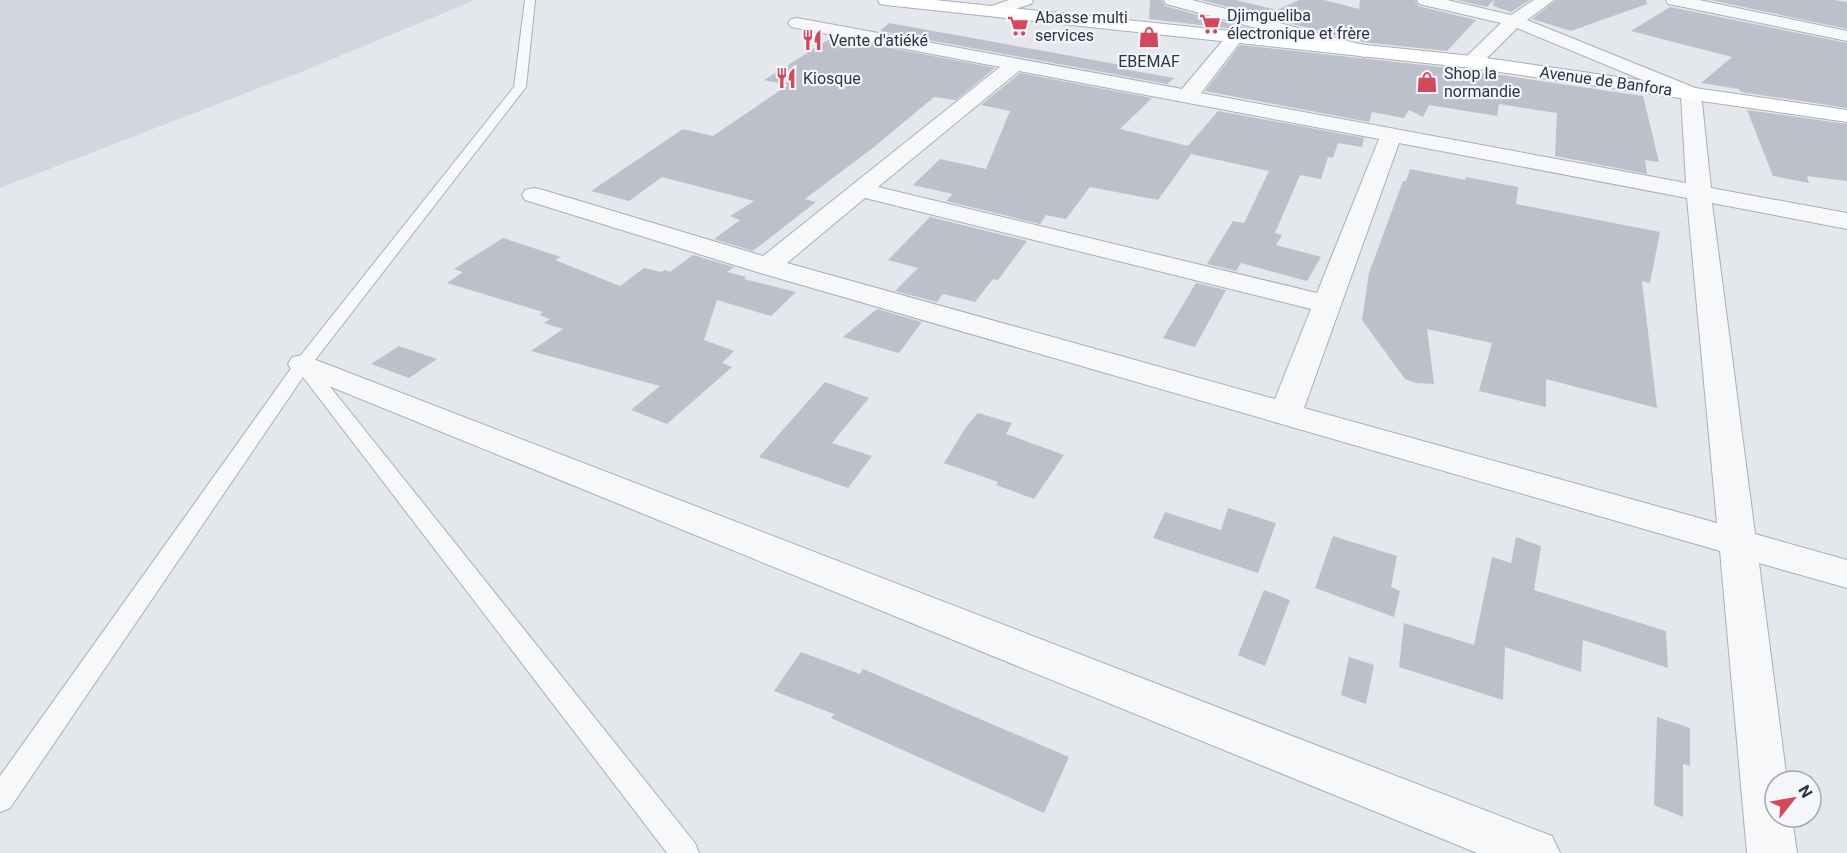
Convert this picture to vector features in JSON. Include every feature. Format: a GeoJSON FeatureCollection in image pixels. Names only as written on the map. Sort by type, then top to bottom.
{"type":"FeatureCollection","features":[{"type":"Feature","properties":{"kind":"main road","name":"Avenue de Banfora"},"geometry":{"type":"LineString","coordinates":[[886,0],[1472,62],[1847,116]]}},
{"type":"Feature","properties":{"kind":"street"},"geometry":{"type":"LineString","coordinates":[[994,11],[1024,0]]}},
{"type":"Feature","properties":{"kind":"street","name":"Avenue de Banfora"},"geometry":{"type":"LineString","coordinates":[[1172,0],[1364,51]]}},
{"type":"Feature","properties":{"kind":"street"},"geometry":{"type":"LineString","coordinates":[[1425,0],[1514,21],[1691,93],[1699,193],[1772,853]]}},
{"type":"Feature","properties":{"kind":"street"},"geometry":{"type":"LineString","coordinates":[[1472,62],[1514,21],[1546,0]]}},
{"type":"Feature","properties":{"kind":"street"},"geometry":{"type":"LineString","coordinates":[[1674,0],[1847,36]]}},
{"type":"Feature","properties":{"kind":"street"},"geometry":{"type":"LineString","coordinates":[[797,23],[1847,221]]}},
{"type":"Feature","properties":{"kind":"street"},"geometry":{"type":"LineString","coordinates":[[1187,97],[1235,37]]}},
{"type":"Feature","properties":{"kind":"street"},"geometry":{"type":"LineString","coordinates":[[767,266],[1014,65]]}},
{"type":"Feature","properties":{"kind":"street"},"geometry":{"type":"LineString","coordinates":[[1285,414],[1391,136]]}},
{"type":"Feature","properties":{"kind":"street"},"geometry":{"type":"LineString","coordinates":[[860,190],[1327,304]]}},
{"type":"Feature","properties":{"kind":"street"},"geometry":{"type":"LineString","coordinates":[[534,195],[767,266],[1847,574]]}},
{"type":"Feature","properties":{"kind":"street"},"geometry":{"type":"LineString","coordinates":[[303,364],[1534,853]]}},
{"type":"Feature","properties":{"kind":"lane"},"geometry":{"type":"LineString","coordinates":[[0,799],[303,364],[520,87],[530,0]]}},
{"type":"Feature","properties":{"kind":"lane"},"geometry":{"type":"LineString","coordinates":[[303,364],[685,853]]}},
{"type":"Feature","properties":{"kind":"shaded area"},"geometry":{"type":"Polygon","coordinates":[[[0,0],[475,0],[306,70],[0,188],[0,0]]]}},
{"type":"Feature","properties":{"kind":"building"},"geometry":{"type":"Polygon","coordinates":[[[1150,0],[1162,0],[1165,6],[1261,32],[1149,19],[1150,0]]]}},
{"type":"Feature","properties":{"kind":"building"},"geometry":{"type":"Polygon","coordinates":[[[1201,0],[1236,0],[1277,10],[1299,0],[1324,0],[1359,9],[1360,0],[1415,0],[1418,6],[1476,20],[1447,51],[1362,42],[1201,0]]]}},
{"type":"Feature","properties":{"kind":"building"},"geometry":{"type":"Polygon","coordinates":[[[1457,0],[1494,0],[1487,7],[1457,0]]]}},
{"type":"Feature","properties":{"kind":"building"},"geometry":{"type":"Polygon","coordinates":[[[1494,0],[1530,0],[1511,12],[1493,6],[1494,0]]]}},
{"type":"Feature","properties":{"kind":"building"},"geometry":{"type":"Polygon","coordinates":[[[1556,0],[1646,0],[1647,4],[1571,31],[1532,19],[1556,0]]]}},
{"type":"Feature","properties":{"kind":"building"},"geometry":{"type":"Polygon","coordinates":[[[1710,0],[1834,0],[1847,2],[1847,29],[1710,0]]]}},
{"type":"Feature","properties":{"kind":"building"},"geometry":{"type":"Polygon","coordinates":[[[1670,7],[1847,43],[1847,108],[1741,92],[1739,89],[1701,83],[1732,57],[1631,31],[1670,7]]]}},
{"type":"Feature","properties":{"kind":"building"},"geometry":{"type":"Polygon","coordinates":[[[889,23],[1121,65],[1118,68],[1174,78],[1167,84],[880,31],[889,23]]]}},
{"type":"Feature","properties":{"kind":"building"},"geometry":{"type":"Polygon","coordinates":[[[828,40],[862,46],[865,43],[995,68],[956,100],[934,97],[874,147],[805,199],[816,202],[753,251],[714,239],[740,220],[730,216],[754,201],[662,177],[629,201],[591,191],[683,129],[713,136],[788,85],[764,80],[828,40]]]}},
{"type":"Feature","properties":{"kind":"building"},"geometry":{"type":"Polygon","coordinates":[[[1240,45],[1460,69],[1643,96],[1659,162],[1645,160],[1647,174],[1555,156],[1557,113],[1499,104],[1497,116],[1429,105],[1423,117],[1409,110],[1404,118],[1372,112],[1369,122],[1205,91],[1240,45]]]}},
{"type":"Feature","properties":{"kind":"building"},"geometry":{"type":"Polygon","coordinates":[[[1020,73],[1152,98],[1120,129],[1188,146],[1218,111],[1364,138],[1362,147],[1338,143],[1333,158],[1328,157],[1321,179],[1300,175],[1275,233],[1282,235],[1276,245],[1321,257],[1307,281],[1241,263],[1236,271],[1207,264],[1233,221],[1244,223],[1269,171],[1191,154],[1158,200],[1090,187],[1066,219],[1046,215],[1040,224],[946,201],[953,194],[913,185],[940,159],[986,169],[1010,111],[981,105],[1020,73]]]}},
{"type":"Feature","properties":{"kind":"building"},"geometry":{"type":"Polygon","coordinates":[[[1747,110],[1847,124],[1847,181],[1807,176],[1809,183],[1773,176],[1747,110]]]}},
{"type":"Feature","properties":{"kind":"building"},"geometry":{"type":"Polygon","coordinates":[[[1410,169],[1465,180],[1466,177],[1518,187],[1516,204],[1660,232],[1650,283],[1642,281],[1657,408],[1546,379],[1546,407],[1479,391],[1492,343],[1427,329],[1434,384],[1416,383],[1405,379],[1362,320],[1369,273],[1403,181],[1406,181],[1410,169]]]}},
{"type":"Feature","properties":{"kind":"building"},"geometry":{"type":"Polygon","coordinates":[[[930,217],[1027,241],[998,280],[993,279],[975,302],[943,294],[937,302],[895,291],[918,268],[888,260],[930,217]]]}},
{"type":"Feature","properties":{"kind":"building"},"geometry":{"type":"Polygon","coordinates":[[[503,238],[561,257],[555,260],[620,286],[644,268],[670,272],[693,255],[734,267],[727,272],[746,277],[744,279],[796,292],[771,316],[717,300],[704,340],[734,351],[722,363],[732,367],[667,424],[631,410],[660,386],[531,351],[563,329],[544,323],[550,319],[539,315],[543,312],[447,283],[463,272],[454,269],[503,238]]]}},
{"type":"Feature","properties":{"kind":"building"},"geometry":{"type":"Polygon","coordinates":[[[1196,283],[1226,290],[1195,347],[1163,338],[1196,283]]]}},
{"type":"Feature","properties":{"kind":"building"},"geometry":{"type":"Polygon","coordinates":[[[877,309],[922,322],[899,353],[843,337],[877,309]]]}},
{"type":"Feature","properties":{"kind":"building"},"geometry":{"type":"Polygon","coordinates":[[[399,346],[437,359],[409,378],[371,364],[399,346]]]}},
{"type":"Feature","properties":{"kind":"building"},"geometry":{"type":"Polygon","coordinates":[[[825,382],[869,398],[832,443],[872,456],[848,488],[759,457],[825,382]]]}},
{"type":"Feature","properties":{"kind":"building"},"geometry":{"type":"Polygon","coordinates":[[[978,413],[1012,423],[1006,434],[1064,455],[1034,499],[996,485],[998,482],[944,463],[966,427],[978,413]]]}},
{"type":"Feature","properties":{"kind":"building"},"geometry":{"type":"Polygon","coordinates":[[[1228,508],[1276,523],[1258,573],[1153,538],[1165,512],[1221,530],[1228,508]]]}},
{"type":"Feature","properties":{"kind":"building"},"geometry":{"type":"Polygon","coordinates":[[[1333,536],[1397,556],[1391,587],[1400,591],[1394,617],[1315,588],[1333,536]]]}},
{"type":"Feature","properties":{"kind":"building"},"geometry":{"type":"Polygon","coordinates":[[[1516,537],[1541,546],[1534,590],[1666,631],[1668,668],[1583,640],[1581,672],[1505,647],[1503,700],[1399,667],[1404,623],[1474,645],[1492,557],[1511,563],[1516,537]]]}},
{"type":"Feature","properties":{"kind":"building"},"geometry":{"type":"Polygon","coordinates":[[[1264,590],[1290,600],[1265,666],[1238,655],[1264,590]]]}},
{"type":"Feature","properties":{"kind":"building"},"geometry":{"type":"Polygon","coordinates":[[[801,652],[860,674],[863,669],[1069,757],[1044,813],[831,718],[834,714],[774,691],[801,652]]]}},
{"type":"Feature","properties":{"kind":"building"},"geometry":{"type":"Polygon","coordinates":[[[1349,657],[1374,665],[1366,704],[1341,695],[1349,657]]]}},
{"type":"Feature","properties":{"kind":"building"},"geometry":{"type":"Polygon","coordinates":[[[1657,717],[1690,728],[1690,766],[1683,764],[1683,817],[1654,805],[1657,717]]]}},
{"type":"Feature","properties":{"kind":"place","name":"Djimgueliba électronique et frère"},"geometry":{"type":"Point","coordinates":[1210,24]}},
{"type":"Feature","properties":{"kind":"place","name":"Abasse multi services"},"geometry":{"type":"Point","coordinates":[1018,26]}},
{"type":"Feature","properties":{"kind":"place","name":"EBEMAF"},"geometry":{"type":"Point","coordinates":[1149,37]}},
{"type":"Feature","properties":{"kind":"place","name":"Vente d'atiéké"},"geometry":{"type":"Point","coordinates":[812,40]}},
{"type":"Feature","properties":{"kind":"place","name":"Kiosque"},"geometry":{"type":"Point","coordinates":[786,78]}},
{"type":"Feature","properties":{"kind":"place","name":"Shop la normandie"},"geometry":{"type":"Point","coordinates":[1427,82]}}]}
